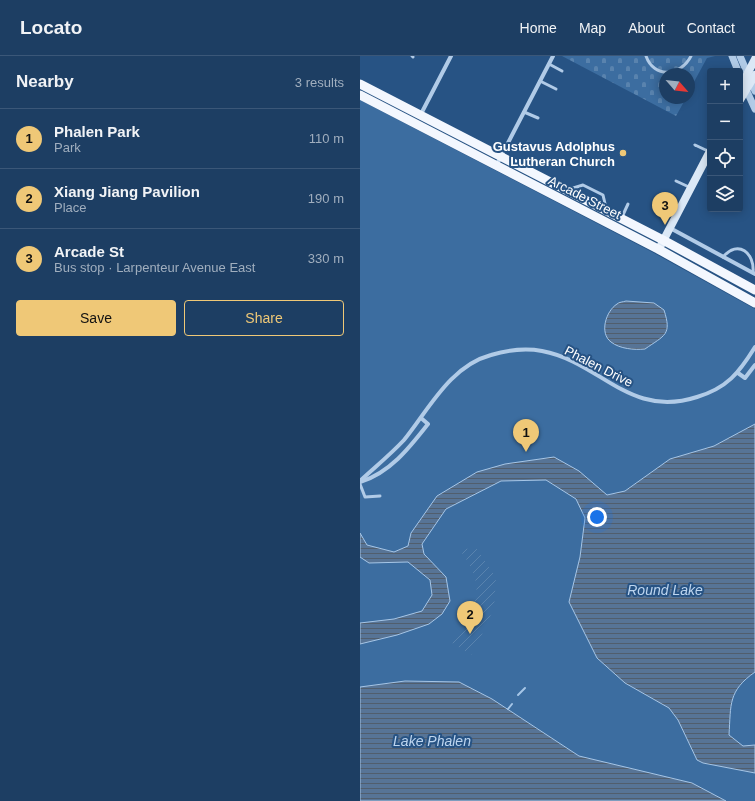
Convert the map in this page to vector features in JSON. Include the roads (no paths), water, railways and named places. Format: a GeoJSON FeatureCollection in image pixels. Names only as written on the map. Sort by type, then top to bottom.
{"type":"FeatureCollection","features":[{"type":"Feature","properties":{"kind":"main road"},"geometry":{"type":"LineString","coordinates":[[746,81],[755,59]]}},
{"type":"Feature","properties":{"kind":"main road","name":"Arcade Street"},"geometry":{"type":"LineString","coordinates":[[360,84],[663,240],[755,290]]}},
{"type":"Feature","properties":{"kind":"main road","name":"Arcade Street"},"geometry":{"type":"LineString","coordinates":[[360,95],[658,249],[755,302]]}},
{"type":"Feature","properties":{"kind":"main road"},"geometry":{"type":"LineString","coordinates":[[658,249],[707,157]]}},
{"type":"Feature","properties":{"kind":"street"},"geometry":{"type":"LineString","coordinates":[[416,124],[451,56]]}},
{"type":"Feature","properties":{"kind":"street"},"geometry":{"type":"LineString","coordinates":[[496,166],[553,56]]}},
{"type":"Feature","properties":{"kind":"street"},"geometry":{"type":"LineString","coordinates":[[732,56],[737,68]]}},
{"type":"Feature","properties":{"kind":"street"},"geometry":{"type":"LineString","coordinates":[[740,56],[755,109]]}},
{"type":"Feature","properties":{"kind":"street"},"geometry":{"type":"LineString","coordinates":[[746,81],[755,91]]}},
{"type":"Feature","properties":{"kind":"street"},"geometry":{"type":"LineString","coordinates":[[670,228],[754,274]]}},
{"type":"Feature","properties":{"kind":"street","name":"Phalen Drive"},"geometry":{"type":"LineString","coordinates":[[360,483],[387,458],[421,418],[449,381],[461,371],[490,355],[508,351],[543,351],[564,358],[632,395],[657,402],[676,402],[710,393],[728,382],[738,373],[755,349]]}},
{"type":"Feature","properties":{"kind":"street","name":"Phalen Drive"},"geometry":{"type":"LineString","coordinates":[[738,373],[746,378],[755,365]]}},
{"type":"Feature","properties":{"kind":"street"},"geometry":{"type":"LineString","coordinates":[[360,483],[386,469],[397,459],[428,424],[421,418]]}},
{"type":"Feature","properties":{"kind":"lane"},"geometry":{"type":"LineString","coordinates":[[646,56],[652,67],[666,72],[674,72],[682,68],[691,56]]}},
{"type":"Feature","properties":{"kind":"lane"},"geometry":{"type":"LineString","coordinates":[[549,64],[562,71]]}},
{"type":"Feature","properties":{"kind":"lane"},"geometry":{"type":"LineString","coordinates":[[540,81],[556,89]]}},
{"type":"Feature","properties":{"kind":"lane"},"geometry":{"type":"LineString","coordinates":[[524,112],[538,118]]}},
{"type":"Feature","properties":{"kind":"lane"},"geometry":{"type":"LineString","coordinates":[[695,145],[707,150]]}},
{"type":"Feature","properties":{"kind":"lane"},"geometry":{"type":"LineString","coordinates":[[676,181],[691,188]]}},
{"type":"Feature","properties":{"kind":"lane"},"geometry":{"type":"LineString","coordinates":[[566,191],[583,185],[603,195],[607,212]]}},
{"type":"Feature","properties":{"kind":"lane"},"geometry":{"type":"LineString","coordinates":[[620,219],[628,204]]}},
{"type":"Feature","properties":{"kind":"lane"},"geometry":{"type":"LineString","coordinates":[[723,257],[727,251],[744,250],[750,254],[754,264],[754,274]]}},
{"type":"Feature","properties":{"kind":"lane"},"geometry":{"type":"LineString","coordinates":[[360,483],[365,497],[380,496]]}},
{"type":"Feature","properties":{"kind":"water"},"geometry":{"type":"Polygon","coordinates":[[[626,301],[654,303],[664,310],[667,330],[658,341],[645,349],[623,348],[611,342],[605,333],[605,322],[613,307],[618,303],[626,301]]]}},
{"type":"Feature","properties":{"kind":"water","name":"Round Lake"},"geometry":{"type":"Polygon","coordinates":[[[755,424],[755,672],[746,679],[735,692],[731,706],[729,735],[743,746],[755,745],[755,773],[703,763],[697,760],[678,720],[669,708],[625,683],[597,658],[569,602],[580,557],[585,518],[576,499],[546,480],[501,481],[446,509],[422,544],[424,554],[446,577],[450,601],[442,614],[429,624],[397,635],[360,644],[360,623],[394,619],[422,611],[432,595],[430,580],[408,562],[369,563],[360,557],[360,533],[367,545],[394,552],[408,546],[411,533],[437,496],[477,472],[505,464],[554,457],[579,471],[607,495],[625,491],[670,459],[714,446],[755,424]]]}},
{"type":"Feature","properties":{"kind":"water","name":"Lake Phalen"},"geometry":{"type":"Polygon","coordinates":[[[405,681],[459,682],[492,699],[579,756],[692,783],[726,801],[360,801],[360,687],[405,681]]]}},
{"type":"Feature","properties":{"kind":"waterway"},"geometry":{"type":"LineString","coordinates":[[518,695],[525,688]]}},
{"type":"Feature","properties":{"kind":"waterway"},"geometry":{"type":"LineString","coordinates":[[508,709],[512,704]]}},
{"type":"Feature","properties":{"kind":"place","name":"Gustavus Adolphus Lutheran Church"},"geometry":{"type":"Point","coordinates":[623,153]}},
{"type":"Feature","properties":{"kind":"place","name":"Arcade St"},"geometry":{"type":"Point","coordinates":[665,225]}},
{"type":"Feature","properties":{"kind":"place","name":"Phalen Park"},"geometry":{"type":"Point","coordinates":[526,452]}},
{"type":"Feature","properties":{"kind":"place","name":"Xiang Jiang Pavilion"},"geometry":{"type":"Point","coordinates":[470,634]}}]}
